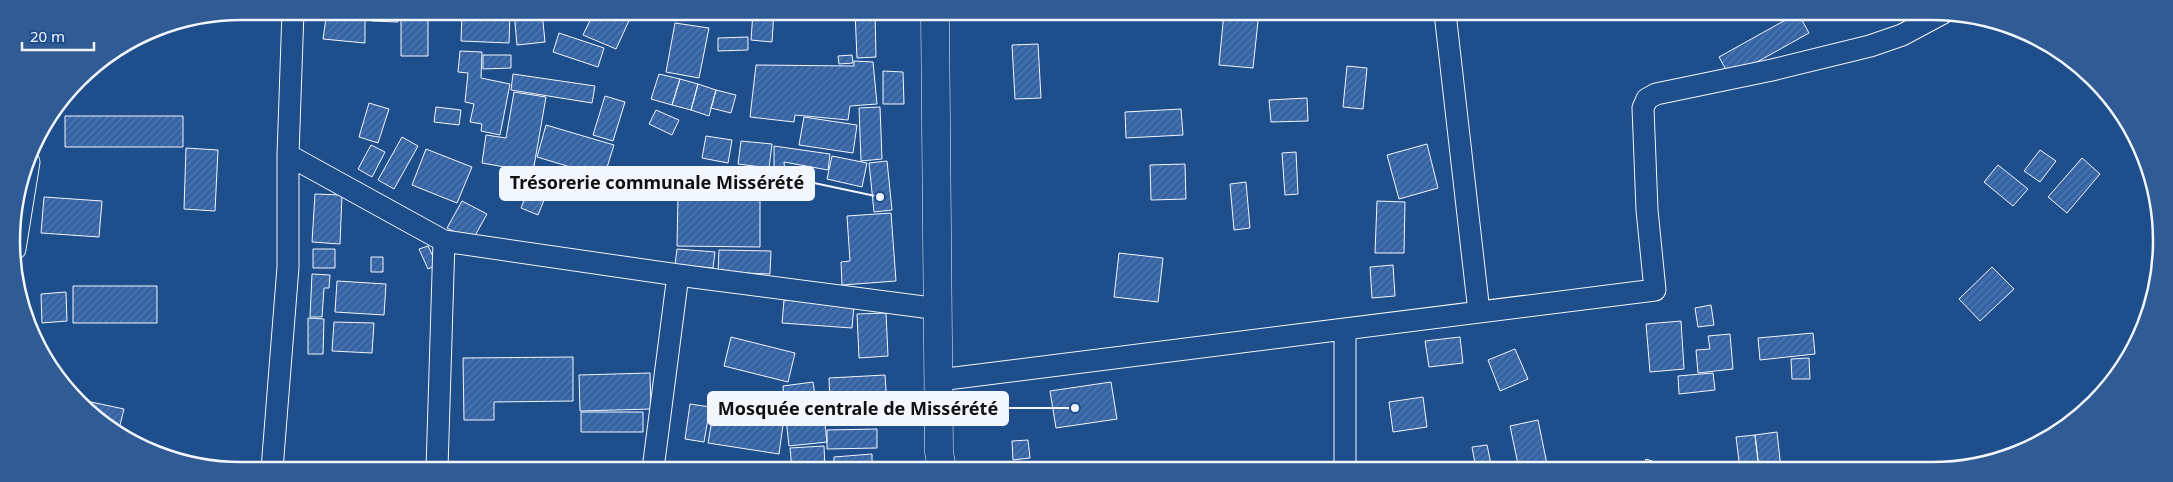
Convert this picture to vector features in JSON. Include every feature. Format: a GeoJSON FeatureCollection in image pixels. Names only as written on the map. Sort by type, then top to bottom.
{"type":"FeatureCollection","features":[{"type":"Feature","properties":{"kind":"highway"},"geometry":{"type":"LineString","coordinates":[[936,20],[940,380],[939,462]]}},
{"type":"Feature","properties":{"kind":"street"},"geometry":{"type":"LineString","coordinates":[[273,462],[288,267],[288,155],[293,20]]}},
{"type":"Feature","properties":{"kind":"street"},"geometry":{"type":"LineString","coordinates":[[1446,20],[1478,312]]}},
{"type":"Feature","properties":{"kind":"street"},"geometry":{"type":"LineString","coordinates":[[940,380],[1655,290],[1647,210],[1643,108],[1647,98],[1656,94],[1772,70],[1870,46],[1902,36],[1931,20]]}},
{"type":"Feature","properties":{"kind":"street"},"geometry":{"type":"LineString","coordinates":[[288,155],[444,240],[678,275],[939,310]]}},
{"type":"Feature","properties":{"kind":"street"},"geometry":{"type":"LineString","coordinates":[[437,462],[444,240]]}},
{"type":"Feature","properties":{"kind":"street"},"geometry":{"type":"LineString","coordinates":[[654,462],[678,275]]}},
{"type":"Feature","properties":{"kind":"street"},"geometry":{"type":"LineString","coordinates":[[1345,330],[1345,462]]}},
{"type":"Feature","properties":{"kind":"building"},"geometry":{"type":"Polygon","coordinates":[[[326,20],[365,20],[365,43],[323,39],[326,20]]]}},
{"type":"Feature","properties":{"kind":"building"},"geometry":{"type":"Polygon","coordinates":[[[398,20],[398,22],[372,21],[398,20]]]}},
{"type":"Feature","properties":{"kind":"building"},"geometry":{"type":"Polygon","coordinates":[[[401,20],[428,20],[428,56],[401,56],[401,20]]]}},
{"type":"Feature","properties":{"kind":"building"},"geometry":{"type":"Polygon","coordinates":[[[462,20],[510,20],[509,43],[461,41],[462,20]]]}},
{"type":"Feature","properties":{"kind":"building"},"geometry":{"type":"Polygon","coordinates":[[[515,20],[543,20],[545,42],[517,45],[515,20]]]}},
{"type":"Feature","properties":{"kind":"building"},"geometry":{"type":"Polygon","coordinates":[[[590,20],[629,20],[616,49],[583,35],[590,20]]]}},
{"type":"Feature","properties":{"kind":"building"},"geometry":{"type":"Polygon","coordinates":[[[752,20],[773,20],[772,42],[751,40],[752,20]]]}},
{"type":"Feature","properties":{"kind":"building"},"geometry":{"type":"Polygon","coordinates":[[[855,20],[875,20],[876,57],[857,58],[855,20]]]}},
{"type":"Feature","properties":{"kind":"building"},"geometry":{"type":"Polygon","coordinates":[[[1223,20],[1258,20],[1253,68],[1219,65],[1223,20]]]}},
{"type":"Feature","properties":{"kind":"building"},"geometry":{"type":"Polygon","coordinates":[[[1785,20],[1802,20],[1809,33],[1730,77],[1719,57],[1785,20]]]}},
{"type":"Feature","properties":{"kind":"building"},"geometry":{"type":"Polygon","coordinates":[[[675,23],[709,28],[699,78],[666,72],[675,23]]]}},
{"type":"Feature","properties":{"kind":"building"},"geometry":{"type":"Polygon","coordinates":[[[559,33],[604,48],[598,67],[553,52],[559,33]]]}},
{"type":"Feature","properties":{"kind":"building"},"geometry":{"type":"Polygon","coordinates":[[[748,37],[748,50],[718,51],[718,38],[748,37]]]}},
{"type":"Feature","properties":{"kind":"building"},"geometry":{"type":"Polygon","coordinates":[[[1038,44],[1041,98],[1015,99],[1012,45],[1038,44]]]}},
{"type":"Feature","properties":{"kind":"building"},"geometry":{"type":"Polygon","coordinates":[[[460,51],[482,52],[481,78],[510,84],[500,135],[481,131],[482,124],[470,122],[474,104],[465,102],[468,73],[458,72],[460,51]]]}},
{"type":"Feature","properties":{"kind":"building"},"geometry":{"type":"Polygon","coordinates":[[[483,55],[511,55],[511,68],[483,69],[483,55]]]}},
{"type":"Feature","properties":{"kind":"building"},"geometry":{"type":"Polygon","coordinates":[[[852,55],[853,63],[839,64],[838,56],[852,55]]]}},
{"type":"Feature","properties":{"kind":"building"},"geometry":{"type":"Polygon","coordinates":[[[854,61],[873,62],[877,104],[850,106],[848,120],[795,115],[794,122],[750,117],[756,65],[854,66],[854,61]]]}},
{"type":"Feature","properties":{"kind":"building"},"geometry":{"type":"Polygon","coordinates":[[[1347,66],[1367,68],[1363,109],[1343,107],[1347,66]]]}},
{"type":"Feature","properties":{"kind":"building"},"geometry":{"type":"Polygon","coordinates":[[[883,71],[903,72],[904,104],[883,104],[883,71]]]}},
{"type":"Feature","properties":{"kind":"building"},"geometry":{"type":"Polygon","coordinates":[[[513,74],[595,86],[592,103],[511,90],[513,74]]]}},
{"type":"Feature","properties":{"kind":"building"},"geometry":{"type":"Polygon","coordinates":[[[659,74],[680,79],[672,105],[651,99],[659,74]]]}},
{"type":"Feature","properties":{"kind":"building"},"geometry":{"type":"Polygon","coordinates":[[[680,79],[698,84],[691,110],[672,105],[680,79]]]}},
{"type":"Feature","properties":{"kind":"building"},"geometry":{"type":"Polygon","coordinates":[[[698,84],[716,90],[709,116],[691,110],[698,84]]]}},
{"type":"Feature","properties":{"kind":"building"},"geometry":{"type":"Polygon","coordinates":[[[716,90],[736,95],[731,113],[711,108],[716,90]]]}},
{"type":"Feature","properties":{"kind":"building"},"geometry":{"type":"Polygon","coordinates":[[[514,92],[546,97],[533,172],[482,163],[486,135],[506,138],[514,92]]]}},
{"type":"Feature","properties":{"kind":"building"},"geometry":{"type":"Polygon","coordinates":[[[605,96],[625,102],[613,141],[593,135],[605,96]]]}},
{"type":"Feature","properties":{"kind":"building"},"geometry":{"type":"Polygon","coordinates":[[[1307,98],[1308,121],[1271,122],[1269,100],[1307,98]]]}},
{"type":"Feature","properties":{"kind":"building"},"geometry":{"type":"Polygon","coordinates":[[[369,103],[389,109],[378,143],[359,137],[369,103]]]}},
{"type":"Feature","properties":{"kind":"building"},"geometry":{"type":"Polygon","coordinates":[[[436,107],[461,110],[459,125],[434,122],[436,107]]]}},
{"type":"Feature","properties":{"kind":"building"},"geometry":{"type":"Polygon","coordinates":[[[880,107],[882,159],[861,161],[859,108],[880,107]]]}},
{"type":"Feature","properties":{"kind":"building"},"geometry":{"type":"Polygon","coordinates":[[[1181,109],[1183,135],[1126,138],[1125,112],[1181,109]]]}},
{"type":"Feature","properties":{"kind":"building"},"geometry":{"type":"Polygon","coordinates":[[[656,110],[679,120],[672,135],[649,124],[656,110]]]}},
{"type":"Feature","properties":{"kind":"building"},"geometry":{"type":"Polygon","coordinates":[[[65,116],[183,116],[183,147],[65,147],[65,116]]]}},
{"type":"Feature","properties":{"kind":"building"},"geometry":{"type":"Polygon","coordinates":[[[804,117],[857,125],[853,153],[799,145],[804,117]]]}},
{"type":"Feature","properties":{"kind":"building"},"geometry":{"type":"Polygon","coordinates":[[[546,125],[614,145],[604,177],[537,157],[546,125]]]}},
{"type":"Feature","properties":{"kind":"building"},"geometry":{"type":"Polygon","coordinates":[[[706,136],[732,140],[728,163],[702,158],[706,136]]]}},
{"type":"Feature","properties":{"kind":"building"},"geometry":{"type":"Polygon","coordinates":[[[402,137],[418,146],[394,189],[378,180],[402,137]]]}},
{"type":"Feature","properties":{"kind":"building"},"geometry":{"type":"Polygon","coordinates":[[[741,141],[772,144],[769,168],[738,164],[741,141]]]}},
{"type":"Feature","properties":{"kind":"building"},"geometry":{"type":"Polygon","coordinates":[[[1427,144],[1438,188],[1399,199],[1387,155],[1427,144]]]}},
{"type":"Feature","properties":{"kind":"building"},"geometry":{"type":"Polygon","coordinates":[[[371,145],[385,152],[372,177],[358,169],[371,145]]]}},
{"type":"Feature","properties":{"kind":"building"},"geometry":{"type":"Polygon","coordinates":[[[774,146],[830,154],[828,170],[784,162],[785,173],[774,174],[774,146]]]}},
{"type":"Feature","properties":{"kind":"building"},"geometry":{"type":"Polygon","coordinates":[[[186,148],[218,150],[215,211],[184,209],[186,148]]]}},
{"type":"Feature","properties":{"kind":"building"},"geometry":{"type":"Polygon","coordinates":[[[426,149],[472,167],[457,203],[412,185],[426,149]]]}},
{"type":"Feature","properties":{"kind":"building"},"geometry":{"type":"Polygon","coordinates":[[[2040,150],[2056,161],[2040,182],[2024,171],[2040,150]]]}},
{"type":"Feature","properties":{"kind":"building"},"geometry":{"type":"Polygon","coordinates":[[[1296,152],[1298,194],[1285,195],[1282,153],[1296,152]]]}},
{"type":"Feature","properties":{"kind":"building"},"geometry":{"type":"Polygon","coordinates":[[[832,156],[867,163],[862,187],[827,179],[832,156]]]}},
{"type":"Feature","properties":{"kind":"building"},"geometry":{"type":"Polygon","coordinates":[[[2082,158],[2100,174],[2067,213],[2048,197],[2082,158]]]}},
{"type":"Feature","properties":{"kind":"building"},"geometry":{"type":"Polygon","coordinates":[[[887,161],[892,210],[874,212],[869,163],[887,161]]]}},
{"type":"Feature","properties":{"kind":"building"},"geometry":{"type":"Polygon","coordinates":[[[1185,164],[1186,199],[1151,200],[1150,165],[1185,164]]]}},
{"type":"Feature","properties":{"kind":"building"},"geometry":{"type":"Polygon","coordinates":[[[1998,165],[2028,189],[2013,206],[1984,182],[1998,165]]]}},
{"type":"Feature","properties":{"kind":"building"},"geometry":{"type":"Polygon","coordinates":[[[537,168],[554,175],[538,215],[521,208],[537,168]]]}},
{"type":"Feature","properties":{"kind":"building"},"geometry":{"type":"Polygon","coordinates":[[[1246,182],[1250,228],[1234,230],[1230,184],[1246,182]]]}},
{"type":"Feature","properties":{"kind":"building"},"geometry":{"type":"Polygon","coordinates":[[[315,194],[342,195],[340,244],[312,242],[315,194]]]}},
{"type":"Feature","properties":{"kind":"building"},"geometry":{"type":"Polygon","coordinates":[[[678,196],[760,197],[760,247],[677,246],[678,196]]]}},
{"type":"Feature","properties":{"kind":"building"},"geometry":{"type":"Polygon","coordinates":[[[44,197],[102,201],[99,237],[41,233],[44,197]]]}},
{"type":"Feature","properties":{"kind":"building"},"geometry":{"type":"Polygon","coordinates":[[[462,201],[487,214],[472,241],[447,228],[462,201]]]}},
{"type":"Feature","properties":{"kind":"building"},"geometry":{"type":"Polygon","coordinates":[[[1377,201],[1405,202],[1404,253],[1375,253],[1377,201]]]}},
{"type":"Feature","properties":{"kind":"building"},"geometry":{"type":"Polygon","coordinates":[[[891,213],[896,281],[842,285],[841,262],[850,261],[847,216],[891,213]]]}},
{"type":"Feature","properties":{"kind":"building"},"geometry":{"type":"Polygon","coordinates":[[[428,246],[437,265],[428,269],[419,249],[428,246]]]}},
{"type":"Feature","properties":{"kind":"building"},"geometry":{"type":"Polygon","coordinates":[[[313,249],[335,249],[335,268],[313,268],[313,249]]]}},
{"type":"Feature","properties":{"kind":"building"},"geometry":{"type":"Polygon","coordinates":[[[677,249],[715,252],[713,268],[675,265],[677,249]]]}},
{"type":"Feature","properties":{"kind":"building"},"geometry":{"type":"Polygon","coordinates":[[[719,250],[771,251],[770,274],[718,272],[719,250]]]}},
{"type":"Feature","properties":{"kind":"building"},"geometry":{"type":"Polygon","coordinates":[[[1119,253],[1163,258],[1158,302],[1114,297],[1119,253]]]}},
{"type":"Feature","properties":{"kind":"building"},"geometry":{"type":"Polygon","coordinates":[[[371,257],[383,257],[383,272],[371,272],[371,257]]]}},
{"type":"Feature","properties":{"kind":"building"},"geometry":{"type":"Polygon","coordinates":[[[1393,265],[1395,296],[1372,298],[1370,267],[1393,265]]]}},
{"type":"Feature","properties":{"kind":"building"},"geometry":{"type":"Polygon","coordinates":[[[1992,267],[2014,289],[1980,321],[1959,299],[1992,267]]]}},
{"type":"Feature","properties":{"kind":"building"},"geometry":{"type":"Polygon","coordinates":[[[312,274],[330,275],[329,288],[324,288],[322,317],[310,317],[312,274]]]}},
{"type":"Feature","properties":{"kind":"building"},"geometry":{"type":"Polygon","coordinates":[[[337,281],[386,284],[384,315],[335,312],[337,281]]]}},
{"type":"Feature","properties":{"kind":"building"},"geometry":{"type":"Polygon","coordinates":[[[73,286],[157,286],[157,323],[73,323],[73,286]]]}},
{"type":"Feature","properties":{"kind":"building"},"geometry":{"type":"Polygon","coordinates":[[[66,292],[67,321],[42,323],[41,294],[66,292]]]}},
{"type":"Feature","properties":{"kind":"building"},"geometry":{"type":"Polygon","coordinates":[[[784,300],[854,305],[852,328],[782,323],[784,300]]]}},
{"type":"Feature","properties":{"kind":"building"},"geometry":{"type":"Polygon","coordinates":[[[1711,305],[1714,325],[1698,327],[1695,308],[1711,305]]]}},
{"type":"Feature","properties":{"kind":"building"},"geometry":{"type":"Polygon","coordinates":[[[886,313],[888,356],[859,358],[857,314],[886,313]]]}},
{"type":"Feature","properties":{"kind":"building"},"geometry":{"type":"Polygon","coordinates":[[[308,318],[324,319],[323,354],[308,354],[308,318]]]}},
{"type":"Feature","properties":{"kind":"building"},"geometry":{"type":"Polygon","coordinates":[[[1681,321],[1684,369],[1650,372],[1646,324],[1681,321]]]}},
{"type":"Feature","properties":{"kind":"building"},"geometry":{"type":"Polygon","coordinates":[[[334,322],[374,323],[372,353],[332,351],[334,322]]]}},
{"type":"Feature","properties":{"kind":"building"},"geometry":{"type":"Polygon","coordinates":[[[1813,333],[1815,354],[1760,360],[1758,338],[1813,333]]]}},
{"type":"Feature","properties":{"kind":"building"},"geometry":{"type":"Polygon","coordinates":[[[1730,334],[1733,369],[1698,373],[1696,350],[1710,349],[1708,336],[1730,334]]]}},
{"type":"Feature","properties":{"kind":"building"},"geometry":{"type":"Polygon","coordinates":[[[731,337],[795,353],[788,382],[724,366],[731,337]]]}},
{"type":"Feature","properties":{"kind":"building"},"geometry":{"type":"Polygon","coordinates":[[[1460,337],[1463,363],[1429,367],[1425,341],[1460,337]]]}},
{"type":"Feature","properties":{"kind":"building"},"geometry":{"type":"Polygon","coordinates":[[[1515,349],[1528,379],[1500,391],[1488,360],[1515,349]]]}},
{"type":"Feature","properties":{"kind":"building"},"geometry":{"type":"Polygon","coordinates":[[[573,357],[573,401],[494,402],[494,420],[464,420],[463,358],[573,357]]]}},
{"type":"Feature","properties":{"kind":"building"},"geometry":{"type":"Polygon","coordinates":[[[1809,358],[1810,379],[1792,379],[1791,359],[1809,358]]]}},
{"type":"Feature","properties":{"kind":"building"},"geometry":{"type":"Polygon","coordinates":[[[650,373],[651,409],[580,411],[579,375],[650,373]]]}},
{"type":"Feature","properties":{"kind":"building"},"geometry":{"type":"Polygon","coordinates":[[[1713,373],[1715,390],[1679,394],[1678,376],[1713,373]]]}},
{"type":"Feature","properties":{"kind":"building"},"geometry":{"type":"Polygon","coordinates":[[[885,375],[888,421],[862,422],[861,400],[830,402],[829,378],[885,375]]]}},
{"type":"Feature","properties":{"kind":"building"},"geometry":{"type":"Polygon","coordinates":[[[813,382],[815,395],[784,399],[783,386],[813,382]]]}},
{"type":"Feature","properties":{"kind":"building"},"geometry":{"type":"Polygon","coordinates":[[[1111,382],[1117,419],[1056,428],[1050,391],[1111,382]]]}},
{"type":"Feature","properties":{"kind":"building"},"geometry":{"type":"Polygon","coordinates":[[[822,396],[827,442],[789,446],[784,401],[822,396]]]}},
{"type":"Feature","properties":{"kind":"building"},"geometry":{"type":"Polygon","coordinates":[[[1423,397],[1427,427],[1393,432],[1389,402],[1423,397]]]}},
{"type":"Feature","properties":{"kind":"building"},"geometry":{"type":"Polygon","coordinates":[[[91,403],[124,409],[120,426],[106,416],[91,403]]]}},
{"type":"Feature","properties":{"kind":"building"},"geometry":{"type":"Polygon","coordinates":[[[690,404],[710,407],[704,442],[685,439],[690,404]]]}},
{"type":"Feature","properties":{"kind":"building"},"geometry":{"type":"Polygon","coordinates":[[[581,412],[643,412],[643,432],[581,432],[581,412]]]}},
{"type":"Feature","properties":{"kind":"building"},"geometry":{"type":"Polygon","coordinates":[[[713,414],[783,425],[779,454],[708,443],[713,414]]]}},
{"type":"Feature","properties":{"kind":"building"},"geometry":{"type":"Polygon","coordinates":[[[1538,420],[1547,462],[1518,462],[1510,426],[1538,420]]]}},
{"type":"Feature","properties":{"kind":"building"},"geometry":{"type":"Polygon","coordinates":[[[877,429],[877,448],[827,449],[827,430],[877,429]]]}},
{"type":"Feature","properties":{"kind":"building"},"geometry":{"type":"Polygon","coordinates":[[[1777,432],[1780,462],[1758,462],[1755,435],[1777,432]]]}},
{"type":"Feature","properties":{"kind":"building"},"geometry":{"type":"Polygon","coordinates":[[[1755,435],[1758,462],[1739,462],[1736,437],[1755,435]]]}},
{"type":"Feature","properties":{"kind":"building"},"geometry":{"type":"Polygon","coordinates":[[[1028,440],[1030,458],[1013,460],[1012,441],[1028,440]]]}},
{"type":"Feature","properties":{"kind":"building"},"geometry":{"type":"Polygon","coordinates":[[[1487,445],[1491,462],[1475,462],[1472,447],[1487,445]]]}},
{"type":"Feature","properties":{"kind":"building"},"geometry":{"type":"Polygon","coordinates":[[[824,446],[825,462],[791,462],[790,448],[824,446]]]}},
{"type":"Feature","properties":{"kind":"building"},"geometry":{"type":"Polygon","coordinates":[[[872,454],[872,462],[834,462],[834,457],[872,454]]]}},
{"type":"Feature","properties":{"kind":"place","name":"Trésorerie communale Missérété"},"geometry":{"type":"Point","coordinates":[880,197]}},
{"type":"Feature","properties":{"kind":"place","name":"Mosquée centrale de Missérété"},"geometry":{"type":"Point","coordinates":[1075,408]}}]}
